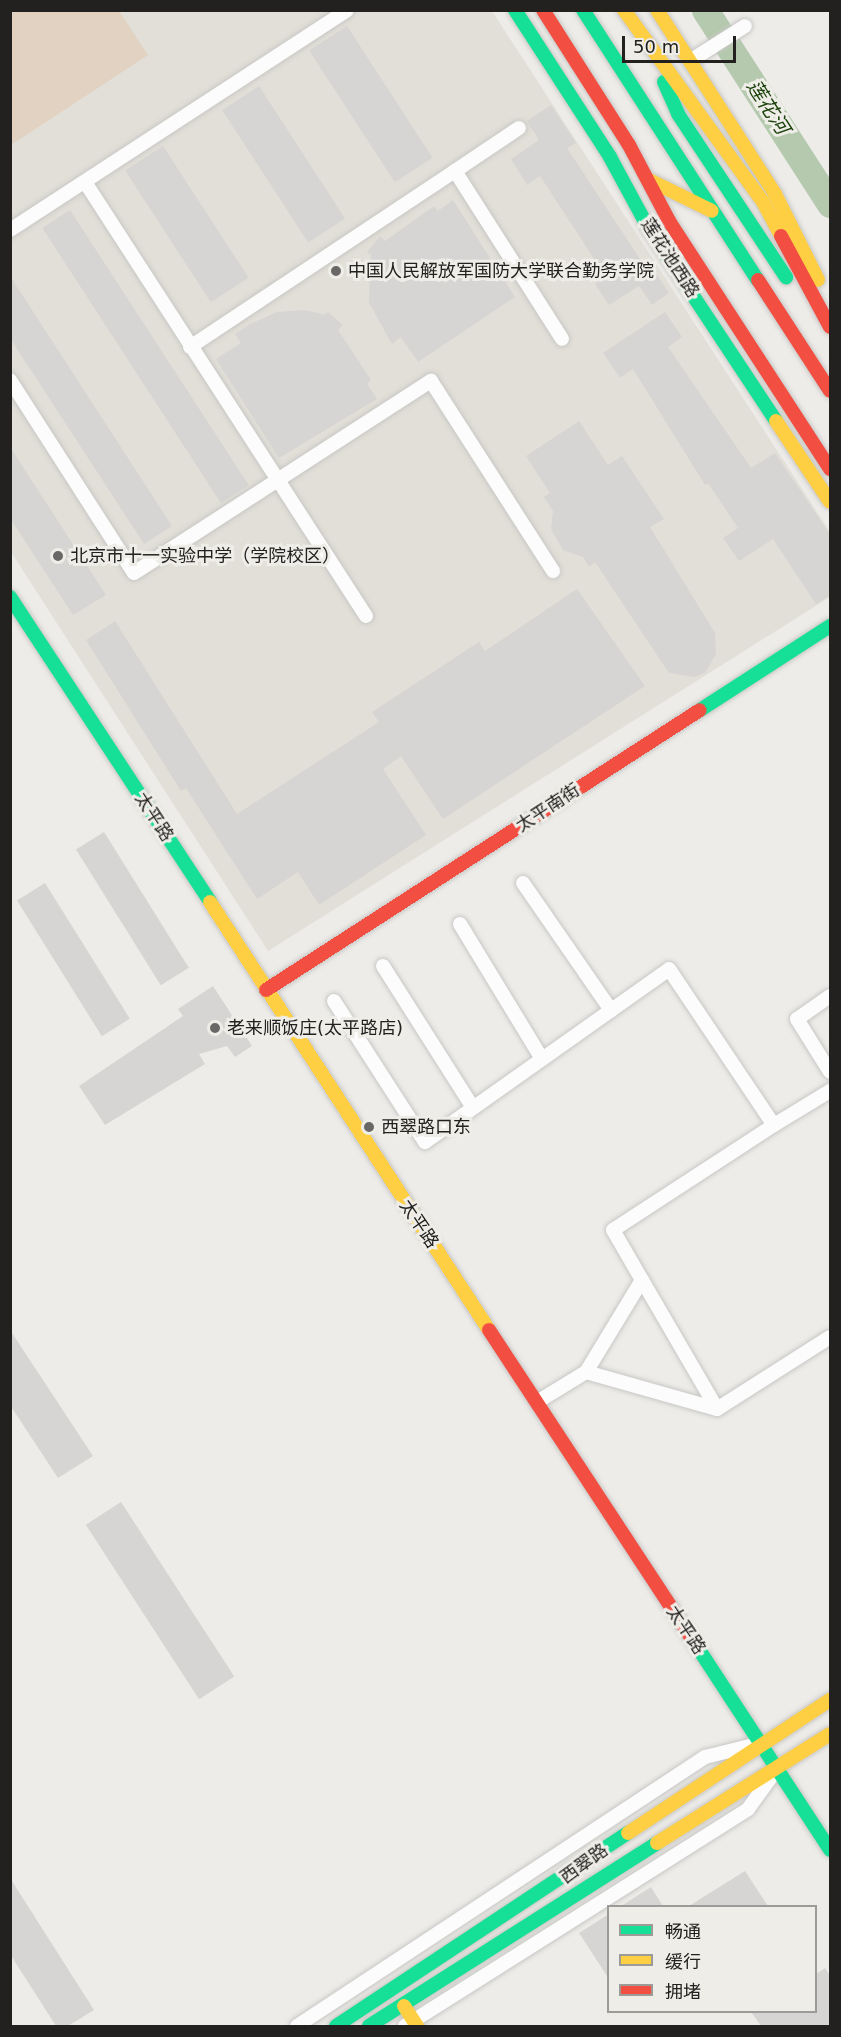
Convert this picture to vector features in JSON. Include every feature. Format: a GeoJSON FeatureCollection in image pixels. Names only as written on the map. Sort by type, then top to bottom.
{"type":"FeatureCollection","features":[{"type":"Feature","properties":{"kind":"main road","name":"莲花池西路"},"geometry":{"type":"LineString","coordinates":[[515,10],[629,191],[831,502]]}},
{"type":"Feature","properties":{"kind":"main road","name":"莲花池西路"},"geometry":{"type":"LineString","coordinates":[[543,10],[647,179],[669,221],[831,469]]}},
{"type":"Feature","properties":{"kind":"main road"},"geometry":{"type":"LineString","coordinates":[[583,10],[831,391]]}},
{"type":"Feature","properties":{"kind":"main road"},"geometry":{"type":"LineString","coordinates":[[624,10],[650,50],[717,133],[763,202],[831,327]]}},
{"type":"Feature","properties":{"kind":"main road"},"geometry":{"type":"LineString","coordinates":[[657,10],[748,151],[795,233],[831,310]]}},
{"type":"Feature","properties":{"kind":"main road"},"geometry":{"type":"LineString","coordinates":[[650,50],[678,114],[831,338]]}},
{"type":"Feature","properties":{"kind":"main road"},"geometry":{"type":"LineString","coordinates":[[629,191],[647,179],[713,211]]}},
{"type":"Feature","properties":{"kind":"main road","name":"太平路"},"geometry":{"type":"LineString","coordinates":[[10,597],[831,1850]]}},
{"type":"Feature","properties":{"kind":"main road","name":"太平南街"},"geometry":{"type":"LineString","coordinates":[[266,990],[831,626]]}},
{"type":"Feature","properties":{"kind":"main road","name":"西翠路"},"geometry":{"type":"LineString","coordinates":[[336,2026],[831,1700]]}},
{"type":"Feature","properties":{"kind":"main road","name":"西翠路"},"geometry":{"type":"LineString","coordinates":[[369,2026],[831,1734]]}},
{"type":"Feature","properties":{"kind":"main road"},"geometry":{"type":"LineString","coordinates":[[404,2006],[412,2025]]}},
{"type":"Feature","properties":{"kind":"street"},"geometry":{"type":"LineString","coordinates":[[10,230],[346,10]]}},
{"type":"Feature","properties":{"kind":"street"},"geometry":{"type":"LineString","coordinates":[[690,61],[745,26]]}},
{"type":"Feature","properties":{"kind":"street"},"geometry":{"type":"LineString","coordinates":[[190,346],[519,128]]}},
{"type":"Feature","properties":{"kind":"street"},"geometry":{"type":"LineString","coordinates":[[455,171],[562,339]]}},
{"type":"Feature","properties":{"kind":"street"},"geometry":{"type":"LineString","coordinates":[[85,182],[366,616]]}},
{"type":"Feature","properties":{"kind":"street"},"geometry":{"type":"LineString","coordinates":[[10,380],[134,573],[431,381],[553,571]]}},
{"type":"Feature","properties":{"kind":"street"},"geometry":{"type":"LineString","coordinates":[[523,883],[611,1010]]}},
{"type":"Feature","properties":{"kind":"street"},"geometry":{"type":"LineString","coordinates":[[460,924],[542,1059]]}},
{"type":"Feature","properties":{"kind":"street"},"geometry":{"type":"LineString","coordinates":[[383,966],[473,1108]]}},
{"type":"Feature","properties":{"kind":"street"},"geometry":{"type":"LineString","coordinates":[[334,1002],[425,1142],[669,969],[774,1125]]}},
{"type":"Feature","properties":{"kind":"street"},"geometry":{"type":"LineString","coordinates":[[831,996],[797,1019],[831,1072]]}},
{"type":"Feature","properties":{"kind":"street"},"geometry":{"type":"LineString","coordinates":[[717,1409],[614,1230],[774,1125],[831,1091]]}},
{"type":"Feature","properties":{"kind":"street"},"geometry":{"type":"LineString","coordinates":[[537,1402],[586,1372],[642,1280]]}},
{"type":"Feature","properties":{"kind":"street"},"geometry":{"type":"LineString","coordinates":[[586,1372],[717,1409],[831,1337]]}},
{"type":"Feature","properties":{"kind":"street"},"geometry":{"type":"LineString","coordinates":[[297,2026],[705,1757],[762,1744]]}},
{"type":"Feature","properties":{"kind":"street"},"geometry":{"type":"LineString","coordinates":[[412,2025],[748,1809],[778,1768]]}},
{"type":"Feature","properties":{"kind":"shaded area"},"geometry":{"type":"Polygon","coordinates":[[[11,10],[119,11],[148,55],[11,145],[11,10]]]}},
{"type":"Feature","properties":{"kind":"shaded area","name":"中国人民解放军国防大学联合勤务学院"},"geometry":{"type":"Polygon","coordinates":[[[11,11],[492,11],[830,532],[830,597],[268,951],[11,552],[11,11]]]}},
{"type":"Feature","properties":{"kind":"building"},"geometry":{"type":"Polygon","coordinates":[[[347,26],[433,158],[395,182],[309,51],[347,26]]]}},
{"type":"Feature","properties":{"kind":"building"},"geometry":{"type":"Polygon","coordinates":[[[259,86],[345,219],[308,242],[222,110],[259,86]]]}},
{"type":"Feature","properties":{"kind":"building"},"geometry":{"type":"Polygon","coordinates":[[[551,105],[576,143],[567,148],[642,262],[647,259],[669,293],[652,305],[639,286],[609,305],[595,284],[606,277],[540,176],[527,185],[511,159],[539,140],[527,121],[551,105]]]}},
{"type":"Feature","properties":{"kind":"building"},"geometry":{"type":"Polygon","coordinates":[[[163,146],[249,278],[211,302],[125,171],[163,146]]]}},
{"type":"Feature","properties":{"kind":"building"},"geometry":{"type":"Polygon","coordinates":[[[453,200],[515,297],[418,362],[401,337],[392,344],[369,303],[371,254],[367,252],[380,236],[385,241],[434,206],[438,211],[453,200]]]}},
{"type":"Feature","properties":{"kind":"building"},"geometry":{"type":"Polygon","coordinates":[[[70,210],[249,485],[221,503],[42,228],[70,210]]]}},
{"type":"Feature","properties":{"kind":"building"},"geometry":{"type":"Polygon","coordinates":[[[10,276],[172,526],[144,544],[10,338],[10,276]]]}},
{"type":"Feature","properties":{"kind":"building"},"geometry":{"type":"Polygon","coordinates":[[[305,310],[325,315],[328,312],[343,325],[338,330],[371,380],[367,384],[377,399],[279,458],[216,359],[241,343],[235,334],[250,324],[277,312],[305,310]]]}},
{"type":"Feature","properties":{"kind":"building"},"geometry":{"type":"Polygon","coordinates":[[[665,312],[682,337],[668,347],[751,468],[775,453],[831,536],[831,595],[816,604],[773,539],[739,561],[723,538],[738,528],[708,483],[705,485],[633,369],[620,378],[603,353],[665,312]]]}},
{"type":"Feature","properties":{"kind":"building"},"geometry":{"type":"Polygon","coordinates":[[[579,421],[608,465],[622,456],[664,519],[650,527],[715,633],[716,654],[705,673],[694,677],[669,673],[595,562],[589,567],[583,557],[563,550],[551,529],[553,511],[544,497],[550,493],[526,456],[579,421]]]}},
{"type":"Feature","properties":{"kind":"building","name":"北京市十一实验中学（学院校区）"},"geometry":{"type":"Polygon","coordinates":[[[10,447],[106,595],[73,615],[10,518],[10,447]]]}},
{"type":"Feature","properties":{"kind":"building"},"geometry":{"type":"Polygon","coordinates":[[[577,589],[645,686],[443,819],[401,756],[383,769],[426,835],[319,905],[298,872],[257,899],[186,788],[181,791],[86,640],[115,621],[237,814],[379,722],[372,712],[479,642],[485,651],[577,589]]]}},
{"type":"Feature","properties":{"kind":"building"},"geometry":{"type":"Polygon","coordinates":[[[104,832],[189,968],[161,985],[76,849],[104,832]]]}},
{"type":"Feature","properties":{"kind":"building"},"geometry":{"type":"Polygon","coordinates":[[[45,883],[130,1019],[102,1036],[17,900],[45,883]]]}},
{"type":"Feature","properties":{"kind":"building"},"geometry":{"type":"Polygon","coordinates":[[[213,986],[252,1046],[235,1057],[227,1046],[199,1054],[205,1064],[105,1125],[79,1086],[183,1016],[178,1009],[213,986]]]}},
{"type":"Feature","properties":{"kind":"building"},"geometry":{"type":"Polygon","coordinates":[[[10,1330],[93,1456],[58,1478],[10,1405],[10,1330]]]}},
{"type":"Feature","properties":{"kind":"building"},"geometry":{"type":"Polygon","coordinates":[[[121,1502],[234,1676],[199,1699],[86,1525],[121,1502]]]}},
{"type":"Feature","properties":{"kind":"building"},"geometry":{"type":"Polygon","coordinates":[[[745,1871],[767,1905],[691,1905],[745,1871]]]}},
{"type":"Feature","properties":{"kind":"building"},"geometry":{"type":"Polygon","coordinates":[[[10,1878],[94,2010],[68,2026],[56,2026],[10,1954],[10,1878]]]}},
{"type":"Feature","properties":{"kind":"building"},"geometry":{"type":"Polygon","coordinates":[[[651,1887],[662,1905],[623,1905],[651,1887]]]}},
{"type":"Feature","properties":{"kind":"building"},"geometry":{"type":"Polygon","coordinates":[[[607,1915],[607,1976],[579,1933],[607,1915]]]}},
{"type":"Feature","properties":{"kind":"building"},"geometry":{"type":"Polygon","coordinates":[[[825,1968],[831,1977],[831,2026],[761,2026],[752,2013],[817,2013],[817,1973],[825,1968]]]}},
{"type":"Feature","properties":{"kind":"waterway","name":"莲花河"},"geometry":{"type":"LineString","coordinates":[[705,10],[830,204]]}},
{"type":"Feature","properties":{"kind":"traffic: fast"},"geometry":{"type":"LineString","coordinates":[[515,10],[610,157],[649,229],[776,421]]}},
{"type":"Feature","properties":{"kind":"traffic: fast"},"geometry":{"type":"LineString","coordinates":[[583,10],[758,280]]}},
{"type":"Feature","properties":{"kind":"traffic: fast"},"geometry":{"type":"LineString","coordinates":[[664,82],[678,114],[786,277]]}},
{"type":"Feature","properties":{"kind":"traffic: fast"},"geometry":{"type":"LineString","coordinates":[[10,597],[210,902]]}},
{"type":"Feature","properties":{"kind":"traffic: fast"},"geometry":{"type":"LineString","coordinates":[[700,710],[830,626]]}},
{"type":"Feature","properties":{"kind":"traffic: fast"},"geometry":{"type":"LineString","coordinates":[[696,1645],[830,1850]]}},
{"type":"Feature","properties":{"kind":"traffic: fast"},"geometry":{"type":"LineString","coordinates":[[336,2026],[628,1833]]}},
{"type":"Feature","properties":{"kind":"traffic: fast"},"geometry":{"type":"LineString","coordinates":[[369,2026],[657,1843]]}},
{"type":"Feature","properties":{"kind":"traffic: slow"},"geometry":{"type":"LineString","coordinates":[[624,10],[763,202],[781,236]]}},
{"type":"Feature","properties":{"kind":"traffic: slow"},"geometry":{"type":"LineString","coordinates":[[657,10],[775,194],[818,280]]}},
{"type":"Feature","properties":{"kind":"traffic: slow"},"geometry":{"type":"LineString","coordinates":[[647,179],[712,211]]}},
{"type":"Feature","properties":{"kind":"traffic: slow"},"geometry":{"type":"LineString","coordinates":[[776,421],[830,502]]}},
{"type":"Feature","properties":{"kind":"traffic: slow"},"geometry":{"type":"LineString","coordinates":[[210,902],[489,1330]]}},
{"type":"Feature","properties":{"kind":"traffic: slow"},"geometry":{"type":"LineString","coordinates":[[628,1833],[830,1700]]}},
{"type":"Feature","properties":{"kind":"traffic: slow"},"geometry":{"type":"LineString","coordinates":[[657,1843],[830,1734]]}},
{"type":"Feature","properties":{"kind":"traffic: slow"},"geometry":{"type":"LineString","coordinates":[[404,2006],[417,2026]]}},
{"type":"Feature","properties":{"kind":"traffic: jam"},"geometry":{"type":"LineString","coordinates":[[543,10],[629,145],[669,221],[830,469]]}},
{"type":"Feature","properties":{"kind":"traffic: jam"},"geometry":{"type":"LineString","coordinates":[[781,236],[830,327]]}},
{"type":"Feature","properties":{"kind":"traffic: jam"},"geometry":{"type":"LineString","coordinates":[[758,280],[830,391]]}},
{"type":"Feature","properties":{"kind":"traffic: jam"},"geometry":{"type":"LineString","coordinates":[[266,990],[700,710]]}},
{"type":"Feature","properties":{"kind":"traffic: jam"},"geometry":{"type":"LineString","coordinates":[[489,1330],[696,1645]]}},
{"type":"Feature","properties":{"kind":"place","name":"中国人民解放军国防大学联合勤务学院"},"geometry":{"type":"Point","coordinates":[336,271]}},
{"type":"Feature","properties":{"kind":"place","name":"北京市十一实验中学（学院校区）"},"geometry":{"type":"Point","coordinates":[58,556]}},
{"type":"Feature","properties":{"kind":"place","name":"老来顺饭庄(太平路店)"},"geometry":{"type":"Point","coordinates":[215,1028]}},
{"type":"Feature","properties":{"kind":"place","name":"西翠路口东"},"geometry":{"type":"Point","coordinates":[369,1127]}}]}
